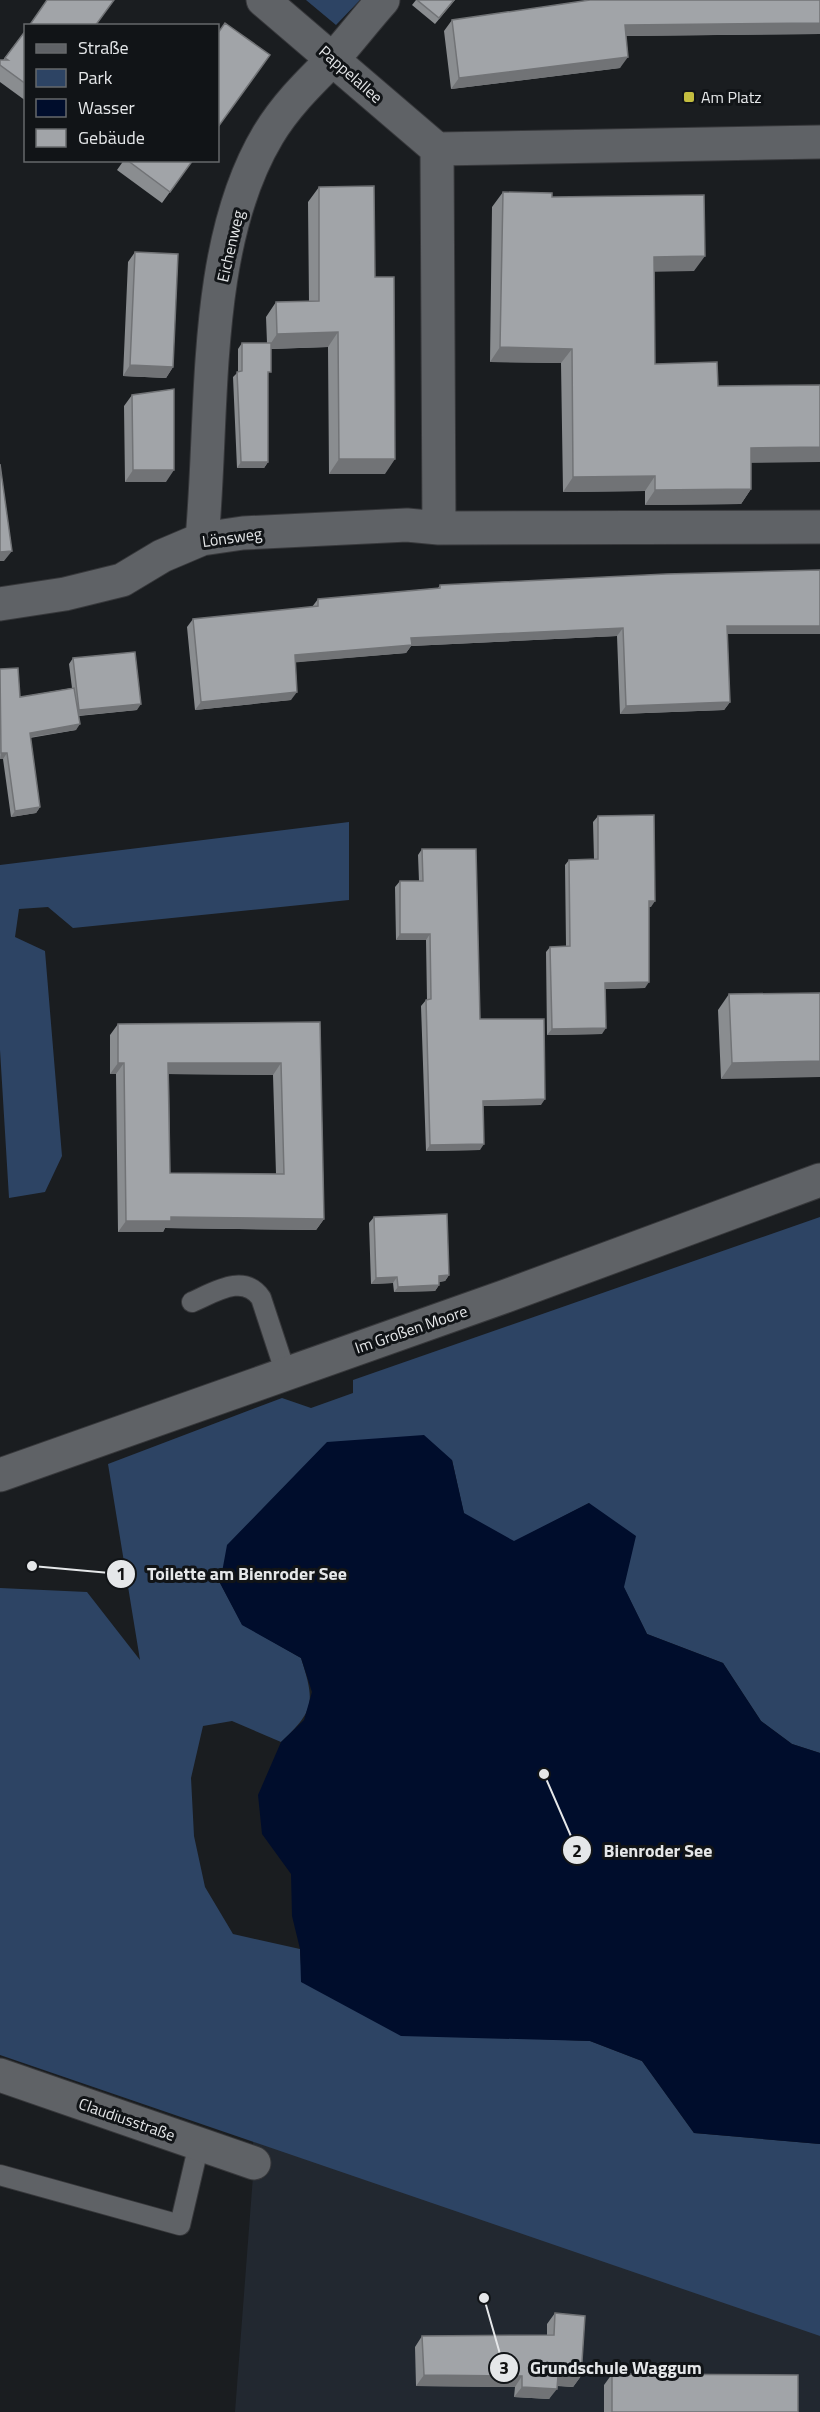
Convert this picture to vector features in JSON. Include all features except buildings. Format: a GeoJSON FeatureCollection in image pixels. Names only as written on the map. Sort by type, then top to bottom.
{"type":"FeatureCollection","features":[{"type":"Feature","properties":{"kind":"street","name":"Pappelallee"},"geometry":{"type":"LineString","coordinates":[[263,0],[437,149]]}},
{"type":"Feature","properties":{"kind":"street","name":"Eichenweg"},"geometry":{"type":"LineString","coordinates":[[202,539],[209,465],[215,317],[226,248],[247,182],[268,135],[297,93],[333,58],[383,0]]}},
{"type":"Feature","properties":{"kind":"street"},"geometry":{"type":"LineString","coordinates":[[820,142],[437,149],[439,528],[820,526]]}},
{"type":"Feature","properties":{"kind":"street","name":"Lönsweg"},"geometry":{"type":"LineString","coordinates":[[0,604],[64,594],[122,580],[162,555],[202,539],[243,533],[407,525],[439,528]]}},
{"type":"Feature","properties":{"kind":"street","name":"Im Großen Moore"},"geometry":{"type":"LineString","coordinates":[[0,1475],[820,1180]]}},
{"type":"Feature","properties":{"kind":"street","name":"Claudiusstraße"},"geometry":{"type":"LineString","coordinates":[[0,2075],[254,2163]]}},
{"type":"Feature","properties":{"kind":"lane"},"geometry":{"type":"LineString","coordinates":[[192,1302],[230,1286],[242,1284],[255,1288],[269,1318],[286,1374]]}},
{"type":"Feature","properties":{"kind":"lane"},"geometry":{"type":"LineString","coordinates":[[0,2175],[180,2225],[199,2144]]}},
{"type":"Feature","properties":{"kind":"shaded area"},"geometry":{"type":"Polygon","coordinates":[[[253,2141],[663,2276],[820,2332],[820,2412],[235,2412],[254,2163],[253,2141]]]}},
{"type":"Feature","properties":{"kind":"green space"},"geometry":{"type":"Polygon","coordinates":[[[306,0],[360,0],[336,25],[306,0]]]}},
{"type":"Feature","properties":{"kind":"green space"},"geometry":{"type":"Polygon","coordinates":[[[349,822],[349,900],[73,928],[48,907],[19,909],[15,937],[45,951],[62,1156],[45,1192],[9,1198],[0,1050],[0,865],[349,822]]]}},
{"type":"Feature","properties":{"kind":"green space"},"geometry":{"type":"Polygon","coordinates":[[[820,1217],[820,1753],[792,1744],[761,1721],[723,1663],[647,1634],[624,1588],[589,1503],[514,1542],[464,1514],[452,1460],[220,1583],[242,1624],[301,1658],[309,1685],[309,1704],[300,1722],[281,1742],[232,1721],[203,1726],[191,1778],[194,1836],[205,1887],[233,1934],[300,1949],[302,1982],[517,2038],[590,2041],[642,2061],[694,2133],[820,2144],[820,2336],[0,2055],[0,1588],[87,1592],[140,1660],[108,1464],[282,1398],[311,1408],[353,1393],[353,1380],[820,1217]]]}},
{"type":"Feature","properties":{"kind":"water"},"geometry":{"type":"Polygon","coordinates":[[[424,1435],[452,1460],[464,1513],[514,1541],[589,1503],[636,1536],[624,1587],[647,1634],[723,1663],[761,1721],[792,1744],[820,1753],[820,2144],[694,2133],[642,2061],[590,2041],[401,2036],[301,1982],[300,1949],[292,1916],[291,1874],[262,1834],[258,1795],[281,1742],[304,1720],[312,1692],[301,1658],[242,1625],[220,1583],[227,1545],[327,1442],[424,1435]]]}},
{"type":"Feature","properties":{"kind":"place","name":"Am Platz"},"geometry":{"type":"Point","coordinates":[689,97]}},
{"type":"Feature","properties":{"kind":"place","name":"Toilette am Bienroder See"},"geometry":{"type":"Point","coordinates":[32,1566]}},
{"type":"Feature","properties":{"kind":"place","name":"Bienroder See"},"geometry":{"type":"Point","coordinates":[544,1774]}},
{"type":"Feature","properties":{"kind":"place","name":"Grundschule Waggum"},"geometry":{"type":"Point","coordinates":[484,2298]}}]}
